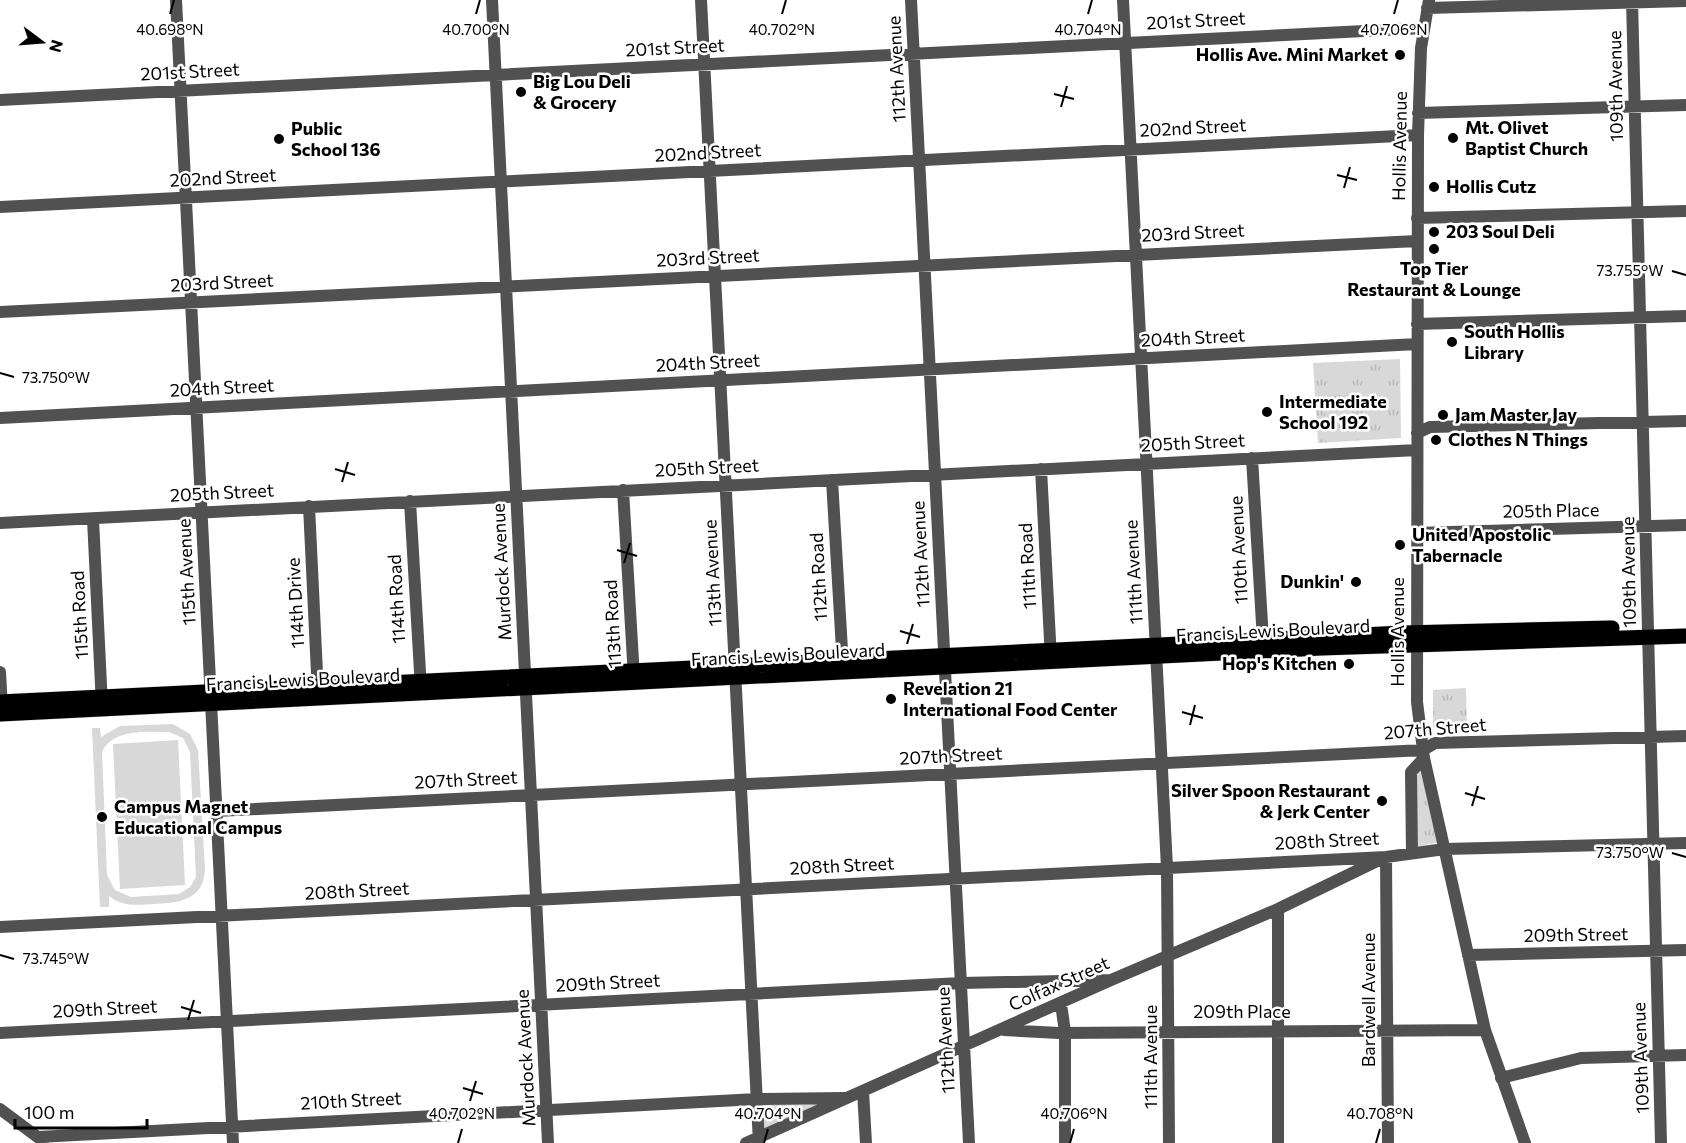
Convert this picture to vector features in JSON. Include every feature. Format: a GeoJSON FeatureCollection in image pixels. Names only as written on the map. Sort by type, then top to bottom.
{"type":"FeatureCollection","features":[{"type":"Feature","properties":{"kind":"main road","name":"Francis Lewis Boulevard"},"geometry":{"type":"LineString","coordinates":[[1648,632],[1686,626]]}},
{"type":"Feature","properties":{"kind":"main road","name":"Francis Lewis Boulevard"},"geometry":{"type":"LineString","coordinates":[[1157,650],[1263,640],[1648,632],[1686,636]]}},
{"type":"Feature","properties":{"kind":"main road","name":"Francis Lewis Boulevard"},"geometry":{"type":"LineString","coordinates":[[1,708],[1415,638]]}},
{"type":"Feature","properties":{"kind":"street","name":"115th Avenue"},"geometry":{"type":"LineString","coordinates":[[176,0],[233,1143]]}},
{"type":"Feature","properties":{"kind":"street","name":"Murdock Avenue"},"geometry":{"type":"LineString","coordinates":[[492,0],[548,1143]]}},
{"type":"Feature","properties":{"kind":"street","name":"113th Avenue"},"geometry":{"type":"LineString","coordinates":[[701,0],[737,672],[758,1140]]}},
{"type":"Feature","properties":{"kind":"street","name":"112th Avenue"},"geometry":{"type":"LineString","coordinates":[[911,0],[969,1143]]}},
{"type":"Feature","properties":{"kind":"street","name":"111th Avenue"},"geometry":{"type":"LineString","coordinates":[[1123,0],[1167,868],[1170,956],[1169,1143]]}},
{"type":"Feature","properties":{"kind":"street","name":"109th Avenue"},"geometry":{"type":"LineString","coordinates":[[1632,1],[1661,1143]]}},
{"type":"Feature","properties":{"kind":"street"},"geometry":{"type":"LineString","coordinates":[[1428,4],[1686,1]]}},
{"type":"Feature","properties":{"kind":"street","name":"Hollis Avenue"},"geometry":{"type":"LineString","coordinates":[[1428,4],[1418,113],[1416,702],[1423,754],[1485,1030],[1525,1143]]}},
{"type":"Feature","properties":{"kind":"street","name":"201st Street"},"geometry":{"type":"LineString","coordinates":[[0,99],[1424,28]]}},
{"type":"Feature","properties":{"kind":"street"},"geometry":{"type":"LineString","coordinates":[[1418,113],[1686,105]]}},
{"type":"Feature","properties":{"kind":"street","name":"202nd Street"},"geometry":{"type":"LineString","coordinates":[[0,207],[1418,135]]}},
{"type":"Feature","properties":{"kind":"street"},"geometry":{"type":"LineString","coordinates":[[1417,218],[1686,211]]}},
{"type":"Feature","properties":{"kind":"street","name":"203rd Street"},"geometry":{"type":"LineString","coordinates":[[0,312],[1417,241]]}},
{"type":"Feature","properties":{"kind":"street"},"geometry":{"type":"LineString","coordinates":[[1417,324],[1686,316]]}},
{"type":"Feature","properties":{"kind":"street","name":"204th Street"},"geometry":{"type":"LineString","coordinates":[[0,418],[1417,344]]}},
{"type":"Feature","properties":{"kind":"street"},"geometry":{"type":"LineString","coordinates":[[1417,433],[1430,427],[1686,421]]}},
{"type":"Feature","properties":{"kind":"street","name":"205th Street"},"geometry":{"type":"LineString","coordinates":[[0,523],[1417,450]]}},
{"type":"Feature","properties":{"kind":"street","name":"110th Avenue"},"geometry":{"type":"LineString","coordinates":[[1252,458],[1263,640]]}},
{"type":"Feature","properties":{"kind":"street","name":"111th Road"},"geometry":{"type":"LineString","coordinates":[[1041,469],[1050,656]]}},
{"type":"Feature","properties":{"kind":"street","name":"112th Road"},"geometry":{"type":"LineString","coordinates":[[832,480],[843,666]]}},
{"type":"Feature","properties":{"kind":"street","name":"113th Road"},"geometry":{"type":"LineString","coordinates":[[623,490],[634,677]]}},
{"type":"Feature","properties":{"kind":"street","name":"114th Road"},"geometry":{"type":"LineString","coordinates":[[410,501],[421,688]]}},
{"type":"Feature","properties":{"kind":"street","name":"114th Drive"},"geometry":{"type":"LineString","coordinates":[[309,506],[318,692]]}},
{"type":"Feature","properties":{"kind":"street","name":"115th Road"},"geometry":{"type":"LineString","coordinates":[[93,519],[102,703]]}},
{"type":"Feature","properties":{"kind":"street","name":"205th Place"},"geometry":{"type":"LineString","coordinates":[[1417,532],[1686,525]]}},
{"type":"Feature","properties":{"kind":"street"},"geometry":{"type":"LineString","coordinates":[[0,672],[1,708]]}},
{"type":"Feature","properties":{"kind":"street","name":"207th Street"},"geometry":{"type":"LineString","coordinates":[[217,811],[1162,763],[1423,754],[1435,743],[1686,736]]}},
{"type":"Feature","properties":{"kind":"street"},"geometry":{"type":"LineString","coordinates":[[1412,853],[1412,772],[1423,754]]}},
{"type":"Feature","properties":{"kind":"street","name":"208th Street"},"geometry":{"type":"LineString","coordinates":[[0,927],[1386,857],[1445,849],[1686,843]]}},
{"type":"Feature","properties":{"kind":"street","name":"Colfax Street"},"geometry":{"type":"LineString","coordinates":[[746,1143],[758,1140],[845,1098],[1111,980],[1278,909],[1386,857]]}},
{"type":"Feature","properties":{"kind":"street","name":"Bardwell Avenue"},"geometry":{"type":"LineString","coordinates":[[1386,857],[1388,1143]]}},
{"type":"Feature","properties":{"kind":"street"},"geometry":{"type":"LineString","coordinates":[[1278,909],[1278,1143]]}},
{"type":"Feature","properties":{"kind":"street","name":"209th Street"},"geometry":{"type":"LineString","coordinates":[[1468,955],[1686,950]]}},
{"type":"Feature","properties":{"kind":"street","name":"209th Street"},"geometry":{"type":"LineString","coordinates":[[0,1033],[961,983],[1111,980]]}},
{"type":"Feature","properties":{"kind":"street"},"geometry":{"type":"LineString","coordinates":[[1061,1004],[1065,1032],[1065,1143]]}},
{"type":"Feature","properties":{"kind":"street","name":"209th Place"},"geometry":{"type":"LineString","coordinates":[[1000,1030],[1065,1032],[1485,1030]]}},
{"type":"Feature","properties":{"kind":"street"},"geometry":{"type":"LineString","coordinates":[[1502,1078],[1581,1058],[1686,1055]]}},
{"type":"Feature","properties":{"kind":"street"},"geometry":{"type":"LineString","coordinates":[[863,1091],[866,1143]]}},
{"type":"Feature","properties":{"kind":"street","name":"210th Street"},"geometry":{"type":"LineString","coordinates":[[42,1140],[232,1125],[757,1099],[845,1098]]}},
{"type":"Feature","properties":{"kind":"street"},"geometry":{"type":"LineString","coordinates":[[0,1109],[42,1140]]}},
{"type":"Feature","properties":{"kind":"green space"},"geometry":{"type":"Polygon","coordinates":[[[1400,359],[1401,438],[1318,443],[1313,363],[1400,359]]]}},
{"type":"Feature","properties":{"kind":"green space"},"geometry":{"type":"Polygon","coordinates":[[[1330,364],[1331,376],[1315,377],[1315,365],[1330,364]]]}},
{"type":"Feature","properties":{"kind":"green space"},"geometry":{"type":"Polygon","coordinates":[[[1333,364],[1348,364],[1349,376],[1334,376],[1333,364]]]}},
{"type":"Feature","properties":{"kind":"green space"},"geometry":{"type":"Polygon","coordinates":[[[1349,399],[1350,417],[1325,418],[1325,400],[1349,399]]]}},
{"type":"Feature","properties":{"kind":"green space"},"geometry":{"type":"Polygon","coordinates":[[[1349,428],[1349,438],[1321,439],[1321,429],[1349,428]]]}},
{"type":"Feature","properties":{"kind":"green space"},"geometry":{"type":"Polygon","coordinates":[[[1466,688],[1467,731],[1437,730],[1433,727],[1433,690],[1466,688]]]}},
{"type":"Feature","properties":{"kind":"green space"},"geometry":{"type":"Polygon","coordinates":[[[173,724],[190,734],[198,750],[204,879],[195,893],[181,901],[142,905],[120,902],[109,896],[109,907],[100,907],[92,728],[100,728],[101,737],[120,726],[173,724]],[[169,732],[131,733],[114,739],[102,752],[107,875],[115,890],[131,897],[179,894],[190,887],[196,877],[190,752],[183,738],[169,732]]]}},
{"type":"Feature","properties":{"kind":"green space"},"geometry":{"type":"Polygon","coordinates":[[[178,740],[185,885],[120,889],[113,744],[178,740]]]}},
{"type":"Feature","properties":{"kind":"green space"},"geometry":{"type":"Polygon","coordinates":[[[1420,766],[1440,842],[1416,847],[1416,774],[1420,766]]]}},
{"type":"Feature","properties":{"kind":"green space"},"geometry":{"type":"Polygon","coordinates":[[[758,1101],[827,1101],[760,1134],[758,1101]]]}},
{"type":"Feature","properties":{"kind":"place","name":"Hollis Ave. Mini Market"},"geometry":{"type":"Point","coordinates":[1400,55]}},
{"type":"Feature","properties":{"kind":"place","name":"Big Lou Deli & Grocery"},"geometry":{"type":"Point","coordinates":[521,92]}},
{"type":"Feature","properties":{"kind":"place","name":"Mt. Olivet Baptist Church"},"geometry":{"type":"Point","coordinates":[1453,138]}},
{"type":"Feature","properties":{"kind":"place","name":"Public School 136"},"geometry":{"type":"Point","coordinates":[279,139]}},
{"type":"Feature","properties":{"kind":"place","name":"Hollis Cutz"},"geometry":{"type":"Point","coordinates":[1434,187]}},
{"type":"Feature","properties":{"kind":"place","name":"203 Soul Deli"},"geometry":{"type":"Point","coordinates":[1434,232]}},
{"type":"Feature","properties":{"kind":"place","name":"Top Tier Restaurant & Lounge"},"geometry":{"type":"Point","coordinates":[1434,249]}},
{"type":"Feature","properties":{"kind":"place","name":"South Hollis Library"},"geometry":{"type":"Point","coordinates":[1452,342]}},
{"type":"Feature","properties":{"kind":"place","name":"Intermediate School 192"},"geometry":{"type":"Point","coordinates":[1267,412]}},
{"type":"Feature","properties":{"kind":"place","name":"Jam Master Jay"},"geometry":{"type":"Point","coordinates":[1443,415]}},
{"type":"Feature","properties":{"kind":"place","name":"Clothes N Things"},"geometry":{"type":"Point","coordinates":[1436,440]}},
{"type":"Feature","properties":{"kind":"place","name":"United Apostolic Tabernacle"},"geometry":{"type":"Point","coordinates":[1400,545]}},
{"type":"Feature","properties":{"kind":"place","name":"Dunkin'"},"geometry":{"type":"Point","coordinates":[1356,582]}},
{"type":"Feature","properties":{"kind":"place","name":"Hop's Kitchen"},"geometry":{"type":"Point","coordinates":[1349,664]}},
{"type":"Feature","properties":{"kind":"place","name":"Revelation 21 International Food Center"},"geometry":{"type":"Point","coordinates":[891,699]}},
{"type":"Feature","properties":{"kind":"place","name":"Silver Spoon Restaurant & Jerk Center"},"geometry":{"type":"Point","coordinates":[1382,801]}},
{"type":"Feature","properties":{"kind":"place","name":"Campus Magnet Educational Campus"},"geometry":{"type":"Point","coordinates":[102,817]}}]}
